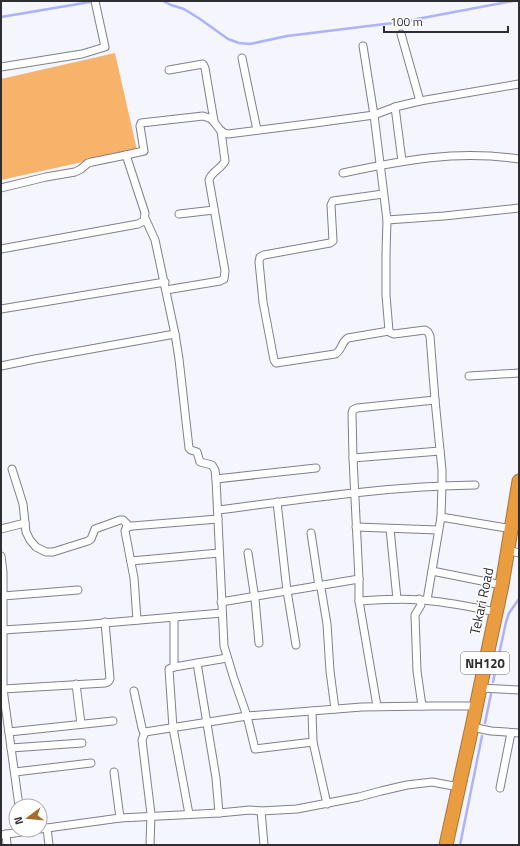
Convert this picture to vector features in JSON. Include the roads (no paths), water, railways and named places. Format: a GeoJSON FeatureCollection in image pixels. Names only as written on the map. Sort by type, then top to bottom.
{"type":"FeatureCollection","features":[{"type":"Feature","properties":{"kind":"highway","name":"Tekari Road"},"geometry":{"type":"LineString","coordinates":[[446,845],[502,585],[513,552],[512,529],[519,481]]}},
{"type":"Feature","properties":{"kind":"street"},"geometry":{"type":"LineString","coordinates":[[1,67],[82,54],[105,46],[95,1]]}},
{"type":"Feature","properties":{"kind":"street"},"geometry":{"type":"LineString","coordinates":[[401,34],[420,101]]}},
{"type":"Feature","properties":{"kind":"street"},"geometry":{"type":"LineString","coordinates":[[363,46],[374,115],[387,220],[386,295],[389,331]]}},
{"type":"Feature","properties":{"kind":"street"},"geometry":{"type":"LineString","coordinates":[[242,58],[257,130]]}},
{"type":"Feature","properties":{"kind":"street"},"geometry":{"type":"LineString","coordinates":[[169,70],[203,64],[206,68],[214,121]]}},
{"type":"Feature","properties":{"kind":"street"},"geometry":{"type":"LineString","coordinates":[[1,188],[46,177],[75,172],[81,170],[88,163],[144,151],[140,126],[141,123],[203,116],[210,118],[224,134],[228,134],[374,115],[395,107],[420,101],[519,84]]}},
{"type":"Feature","properties":{"kind":"street"},"geometry":{"type":"LineString","coordinates":[[395,107],[402,161]]}},
{"type":"Feature","properties":{"kind":"street"},"geometry":{"type":"LineString","coordinates":[[166,290],[220,281],[224,279],[225,271],[208,180],[225,161],[221,131]]}},
{"type":"Feature","properties":{"kind":"street"},"geometry":{"type":"LineString","coordinates":[[126,155],[145,213],[145,218],[156,240],[179,358],[189,448],[197,452],[200,462],[212,465],[215,470],[224,646],[247,716],[255,749],[312,742]]}},
{"type":"Feature","properties":{"kind":"street"},"geometry":{"type":"LineString","coordinates":[[343,173],[402,161],[455,155],[519,159]]}},
{"type":"Feature","properties":{"kind":"street"},"geometry":{"type":"LineString","coordinates":[[383,194],[333,201],[331,205],[333,241],[330,243],[262,256],[259,258],[263,302],[274,360],[276,363],[335,354],[339,351],[343,342],[348,338],[389,331],[394,334],[422,330],[429,333],[442,485],[441,517],[427,600]]}},
{"type":"Feature","properties":{"kind":"street"},"geometry":{"type":"LineString","coordinates":[[387,220],[519,208]]}},
{"type":"Feature","properties":{"kind":"street"},"geometry":{"type":"LineString","coordinates":[[180,214],[214,210]]}},
{"type":"Feature","properties":{"kind":"street"},"geometry":{"type":"LineString","coordinates":[[1,249],[138,224],[144,221],[145,218]]}},
{"type":"Feature","properties":{"kind":"street"},"geometry":{"type":"LineString","coordinates":[[1,309],[165,282]]}},
{"type":"Feature","properties":{"kind":"street"},"geometry":{"type":"LineString","coordinates":[[1,366],[175,334]]}},
{"type":"Feature","properties":{"kind":"street"},"geometry":{"type":"LineString","coordinates":[[468,376],[519,373]]}},
{"type":"Feature","properties":{"kind":"street"},"geometry":{"type":"LineString","coordinates":[[377,706],[359,601],[352,413],[353,410],[357,408],[435,400]]}},
{"type":"Feature","properties":{"kind":"street"},"geometry":{"type":"LineString","coordinates":[[353,458],[440,451]]}},
{"type":"Feature","properties":{"kind":"street"},"geometry":{"type":"LineString","coordinates":[[12,468],[23,504],[26,532],[33,544],[39,550],[50,553],[90,540],[94,530],[97,528],[122,520],[129,526]]}},
{"type":"Feature","properties":{"kind":"street"},"geometry":{"type":"LineString","coordinates":[[216,479],[316,468]]}},
{"type":"Feature","properties":{"kind":"street"},"geometry":{"type":"LineString","coordinates":[[218,510],[355,492],[442,485],[476,485]]}},
{"type":"Feature","properties":{"kind":"street"},"geometry":{"type":"LineString","coordinates":[[277,502],[287,591],[296,644]]}},
{"type":"Feature","properties":{"kind":"street"},"geometry":{"type":"LineString","coordinates":[[441,517],[512,529]]}},
{"type":"Feature","properties":{"kind":"street"},"geometry":{"type":"LineString","coordinates":[[137,620],[134,578],[125,531],[126,528],[129,526],[218,519]]}},
{"type":"Feature","properties":{"kind":"street"},"geometry":{"type":"LineString","coordinates":[[1,529],[25,523]]}},
{"type":"Feature","properties":{"kind":"street"},"geometry":{"type":"LineString","coordinates":[[356,527],[438,530]]}},
{"type":"Feature","properties":{"kind":"street"},"geometry":{"type":"LineString","coordinates":[[390,529],[397,599]]}},
{"type":"Feature","properties":{"kind":"street"},"geometry":{"type":"LineString","coordinates":[[310,533],[319,586],[321,588],[335,709]]}},
{"type":"Feature","properties":{"kind":"street"},"geometry":{"type":"LineString","coordinates":[[131,560],[220,553]]}},
{"type":"Feature","properties":{"kind":"street"},"geometry":{"type":"LineString","coordinates":[[248,553],[259,643]]}},
{"type":"Feature","properties":{"kind":"street"},"geometry":{"type":"LineString","coordinates":[[1,556],[3,572],[2,693],[18,798]]}},
{"type":"Feature","properties":{"kind":"street"},"geometry":{"type":"LineString","coordinates":[[432,571],[502,585]]}},
{"type":"Feature","properties":{"kind":"street"},"geometry":{"type":"LineString","coordinates":[[221,602],[359,579]]}},
{"type":"Feature","properties":{"kind":"street"},"geometry":{"type":"LineString","coordinates":[[3,596],[78,590]]}},
{"type":"Feature","properties":{"kind":"street"},"geometry":{"type":"LineString","coordinates":[[359,601],[397,599],[427,600],[496,612]]}},
{"type":"Feature","properties":{"kind":"street"},"geometry":{"type":"LineString","coordinates":[[419,600],[421,605],[415,615],[417,671],[422,706]]}},
{"type":"Feature","properties":{"kind":"street"},"geometry":{"type":"LineString","coordinates":[[2,630],[222,613]]}},
{"type":"Feature","properties":{"kind":"street"},"geometry":{"type":"LineString","coordinates":[[174,617],[174,667]]}},
{"type":"Feature","properties":{"kind":"street"},"geometry":{"type":"LineString","coordinates":[[2,693],[76,684],[104,683],[109,680],[105,622]]}},
{"type":"Feature","properties":{"kind":"street"},"geometry":{"type":"LineString","coordinates":[[189,814],[173,728],[168,671],[169,668],[227,658]]}},
{"type":"Feature","properties":{"kind":"street"},"geometry":{"type":"LineString","coordinates":[[197,663],[216,778],[219,813]]}},
{"type":"Feature","properties":{"kind":"street"},"geometry":{"type":"LineString","coordinates":[[76,684],[81,724]]}},
{"type":"Feature","properties":{"kind":"street"},"geometry":{"type":"LineString","coordinates":[[480,688],[519,690]]}},
{"type":"Feature","properties":{"kind":"street"},"geometry":{"type":"LineString","coordinates":[[134,691],[142,728],[145,732]]}},
{"type":"Feature","properties":{"kind":"street"},"geometry":{"type":"LineString","coordinates":[[145,732],[247,716],[362,706],[476,706]]}},
{"type":"Feature","properties":{"kind":"street"},"geometry":{"type":"LineString","coordinates":[[312,711],[312,742],[327,804]]}},
{"type":"Feature","properties":{"kind":"street"},"geometry":{"type":"LineString","coordinates":[[9,732],[113,721]]}},
{"type":"Feature","properties":{"kind":"street"},"geometry":{"type":"LineString","coordinates":[[472,727],[491,731],[511,733],[519,732]]}},
{"type":"Feature","properties":{"kind":"street"},"geometry":{"type":"LineString","coordinates":[[145,732],[142,740],[151,814],[150,845]]}},
{"type":"Feature","properties":{"kind":"street"},"geometry":{"type":"LineString","coordinates":[[500,788],[511,733]]}},
{"type":"Feature","properties":{"kind":"street"},"geometry":{"type":"LineString","coordinates":[[11,748],[82,743]]}},
{"type":"Feature","properties":{"kind":"street"},"geometry":{"type":"LineString","coordinates":[[15,772],[91,763]]}},
{"type":"Feature","properties":{"kind":"street"},"geometry":{"type":"LineString","coordinates":[[114,772],[120,818]]}},
{"type":"Feature","properties":{"kind":"street"},"geometry":{"type":"LineString","coordinates":[[48,828],[120,818],[250,810],[261,811],[297,809],[327,804],[407,785],[432,782],[459,787]]}},
{"type":"Feature","properties":{"kind":"street"},"geometry":{"type":"LineString","coordinates":[[261,811],[264,845]]}},
{"type":"Feature","properties":{"kind":"street"},"geometry":{"type":"LineString","coordinates":[[3,835],[7,845]]}},
{"type":"Feature","properties":{"kind":"waterway"},"geometry":{"type":"LineString","coordinates":[[163,1],[184,9],[228,39],[239,43],[250,44],[287,36],[401,22],[513,1]]}},
{"type":"Feature","properties":{"kind":"waterway"},"geometry":{"type":"LineString","coordinates":[[1,17],[90,2]]}},
{"type":"Feature","properties":{"kind":"waterway"},"geometry":{"type":"LineString","coordinates":[[493,682],[506,622],[509,613],[519,599]]}},
{"type":"Feature","properties":{"kind":"waterway"},"geometry":{"type":"LineString","coordinates":[[485,723],[491,694]]}},
{"type":"Feature","properties":{"kind":"waterway"},"geometry":{"type":"LineString","coordinates":[[460,845],[482,736]]}}]}
